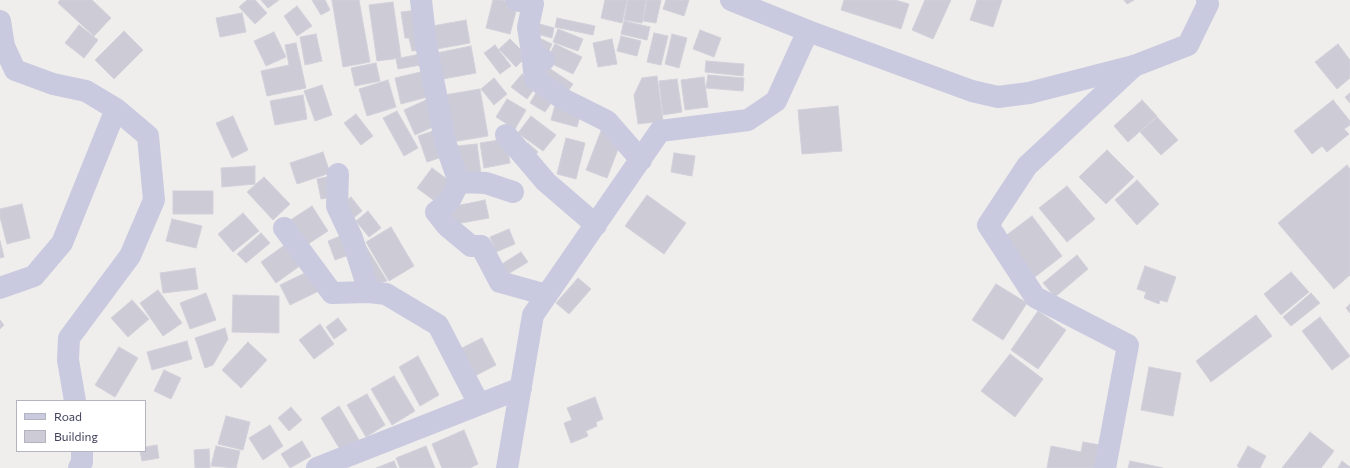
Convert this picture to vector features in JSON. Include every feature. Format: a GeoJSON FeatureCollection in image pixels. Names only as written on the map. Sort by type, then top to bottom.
{"type":"FeatureCollection","features":[{"type":"Feature","properties":{"kind":"street"},"geometry":{"type":"LineString","coordinates":[[421,0],[426,44],[446,145],[459,182],[449,202],[436,212],[447,226],[470,246],[481,246],[500,282],[547,295]]}},
{"type":"Feature","properties":{"kind":"street"},"geometry":{"type":"LineString","coordinates":[[516,0],[533,4],[528,27],[538,57],[535,79],[563,99],[607,121],[641,160]]}},
{"type":"Feature","properties":{"kind":"street"},"geometry":{"type":"LineString","coordinates":[[731,0],[808,31],[972,91],[998,97],[1029,93],[1134,66],[1188,45],[1208,4],[1207,0]]}},
{"type":"Feature","properties":{"kind":"street"},"geometry":{"type":"LineString","coordinates":[[0,21],[4,46],[15,70],[53,84],[86,91],[116,109],[148,136],[154,200],[130,256],[70,338],[68,360],[75,400]]}},
{"type":"Feature","properties":{"kind":"street"},"geometry":{"type":"LineString","coordinates":[[507,468],[533,315],[660,131],[748,120],[776,101],[808,31]]}},
{"type":"Feature","properties":{"kind":"street"},"geometry":{"type":"LineString","coordinates":[[1105,468],[1128,345],[1035,297],[988,224],[1027,166],[1134,66]]}},
{"type":"Feature","properties":{"kind":"street"},"geometry":{"type":"LineString","coordinates":[[0,288],[34,276],[62,243],[116,109]]}},
{"type":"Feature","properties":{"kind":"street"},"geometry":{"type":"LineString","coordinates":[[506,135],[546,182],[596,224]]}},
{"type":"Feature","properties":{"kind":"street"},"geometry":{"type":"LineString","coordinates":[[338,174],[337,206],[352,238],[369,292]]}},
{"type":"Feature","properties":{"kind":"street"},"geometry":{"type":"LineString","coordinates":[[459,182],[486,183],[513,192]]}},
{"type":"Feature","properties":{"kind":"street"},"geometry":{"type":"LineString","coordinates":[[284,228],[332,293],[369,292],[386,294],[438,325],[479,404]]}},
{"type":"Feature","properties":{"kind":"street"},"geometry":{"type":"LineString","coordinates":[[318,468],[521,388]]}},
{"type":"Feature","properties":{"kind":"street"},"geometry":{"type":"LineString","coordinates":[[80,468],[82,462],[82,452]]}},
{"type":"Feature","properties":{"kind":"building"},"geometry":{"type":"Polygon","coordinates":[[[60,0],[92,0],[111,18],[94,36],[58,3],[60,0]]]}},
{"type":"Feature","properties":{"kind":"building"},"geometry":{"type":"Polygon","coordinates":[[[247,0],[255,0],[267,13],[255,24],[239,7],[247,0]]]}},
{"type":"Feature","properties":{"kind":"building"},"geometry":{"type":"Polygon","coordinates":[[[261,0],[279,0],[268,8],[261,0]]]}},
{"type":"Feature","properties":{"kind":"building"},"geometry":{"type":"Polygon","coordinates":[[[312,0],[325,0],[330,10],[321,15],[312,0]]]}},
{"type":"Feature","properties":{"kind":"building"},"geometry":{"type":"Polygon","coordinates":[[[332,0],[359,0],[370,62],[343,67],[332,0]]]}},
{"type":"Feature","properties":{"kind":"building"},"geometry":{"type":"Polygon","coordinates":[[[493,0],[501,0],[518,4],[510,34],[486,28],[493,0]]]}},
{"type":"Feature","properties":{"kind":"building"},"geometry":{"type":"Polygon","coordinates":[[[605,0],[627,0],[622,23],[601,18],[605,0]]]}},
{"type":"Feature","properties":{"kind":"building"},"geometry":{"type":"Polygon","coordinates":[[[628,0],[646,0],[642,23],[624,20],[628,0]]]}},
{"type":"Feature","properties":{"kind":"building"},"geometry":{"type":"Polygon","coordinates":[[[647,0],[661,0],[656,23],[643,21],[647,0]]]}},
{"type":"Feature","properties":{"kind":"building"},"geometry":{"type":"Polygon","coordinates":[[[666,0],[689,0],[684,16],[663,9],[666,0]]]}},
{"type":"Feature","properties":{"kind":"building"},"geometry":{"type":"Polygon","coordinates":[[[844,0],[895,0],[909,4],[901,29],[841,10],[844,0]]]}},
{"type":"Feature","properties":{"kind":"building"},"geometry":{"type":"Polygon","coordinates":[[[925,0],[951,0],[933,39],[912,30],[925,0]]]}},
{"type":"Feature","properties":{"kind":"building"},"geometry":{"type":"Polygon","coordinates":[[[977,0],[1002,0],[993,27],[970,20],[977,0]]]}},
{"type":"Feature","properties":{"kind":"building"},"geometry":{"type":"Polygon","coordinates":[[[1124,0],[1134,0],[1127,4],[1124,0]]]}},
{"type":"Feature","properties":{"kind":"building"},"geometry":{"type":"Polygon","coordinates":[[[393,2],[401,58],[377,61],[369,5],[393,2]]]}},
{"type":"Feature","properties":{"kind":"building"},"geometry":{"type":"Polygon","coordinates":[[[297,6],[312,26],[297,36],[284,16],[297,6]]]}},
{"type":"Feature","properties":{"kind":"building"},"geometry":{"type":"Polygon","coordinates":[[[418,10],[421,50],[412,51],[409,38],[405,38],[401,12],[418,10]]]}},
{"type":"Feature","properties":{"kind":"building"},"geometry":{"type":"Polygon","coordinates":[[[242,13],[246,32],[220,37],[216,18],[242,13]]]}},
{"type":"Feature","properties":{"kind":"building"},"geometry":{"type":"Polygon","coordinates":[[[557,18],[595,26],[593,35],[555,27],[557,18]]]}},
{"type":"Feature","properties":{"kind":"building"},"geometry":{"type":"Polygon","coordinates":[[[466,20],[470,43],[431,50],[427,27],[466,20]]]}},
{"type":"Feature","properties":{"kind":"building"},"geometry":{"type":"Polygon","coordinates":[[[624,21],[650,27],[647,40],[621,34],[624,21]]]}},
{"type":"Feature","properties":{"kind":"building"},"geometry":{"type":"Polygon","coordinates":[[[533,22],[554,28],[552,38],[530,32],[533,22]]]}},
{"type":"Feature","properties":{"kind":"building"},"geometry":{"type":"Polygon","coordinates":[[[79,25],[98,40],[84,58],[65,43],[79,25]]]}},
{"type":"Feature","properties":{"kind":"building"},"geometry":{"type":"Polygon","coordinates":[[[558,29],[583,39],[578,51],[553,42],[558,29]]]}},
{"type":"Feature","properties":{"kind":"building"},"geometry":{"type":"Polygon","coordinates":[[[700,30],[721,38],[714,57],[693,49],[700,30]]]}},
{"type":"Feature","properties":{"kind":"building"},"geometry":{"type":"Polygon","coordinates":[[[124,31],[143,50],[114,79],[95,60],[124,31]]]}},
{"type":"Feature","properties":{"kind":"building"},"geometry":{"type":"Polygon","coordinates":[[[274,32],[286,57],[266,66],[254,41],[274,32]]]}},
{"type":"Feature","properties":{"kind":"building"},"geometry":{"type":"Polygon","coordinates":[[[654,33],[668,36],[661,65],[647,62],[654,33]]]}},
{"type":"Feature","properties":{"kind":"building"},"geometry":{"type":"Polygon","coordinates":[[[316,34],[322,61],[305,65],[300,37],[316,34]]]}},
{"type":"Feature","properties":{"kind":"building"},"geometry":{"type":"Polygon","coordinates":[[[672,34],[687,38],[679,68],[665,64],[672,34]]]}},
{"type":"Feature","properties":{"kind":"building"},"geometry":{"type":"Polygon","coordinates":[[[535,36],[552,44],[546,57],[535,36]]]}},
{"type":"Feature","properties":{"kind":"building"},"geometry":{"type":"Polygon","coordinates":[[[621,36],[641,41],[637,56],[617,51],[621,36]]]}},
{"type":"Feature","properties":{"kind":"building"},"geometry":{"type":"Polygon","coordinates":[[[510,39],[527,56],[516,67],[499,49],[510,39]]]}},
{"type":"Feature","properties":{"kind":"building"},"geometry":{"type":"Polygon","coordinates":[[[612,39],[617,64],[598,67],[593,43],[612,39]]]}},
{"type":"Feature","properties":{"kind":"building"},"geometry":{"type":"Polygon","coordinates":[[[296,43],[306,88],[267,96],[261,71],[289,65],[285,45],[296,43]]]}},
{"type":"Feature","properties":{"kind":"building"},"geometry":{"type":"Polygon","coordinates":[[[555,44],[582,57],[573,74],[546,61],[555,44]]]}},
{"type":"Feature","properties":{"kind":"building"},"geometry":{"type":"Polygon","coordinates":[[[1338,44],[1350,60],[1350,78],[1337,89],[1315,62],[1338,44]]]}},
{"type":"Feature","properties":{"kind":"building"},"geometry":{"type":"Polygon","coordinates":[[[495,45],[511,66],[500,74],[484,53],[495,45]]]}},
{"type":"Feature","properties":{"kind":"building"},"geometry":{"type":"Polygon","coordinates":[[[471,46],[476,73],[437,80],[432,54],[471,46]]]}},
{"type":"Feature","properties":{"kind":"building"},"geometry":{"type":"Polygon","coordinates":[[[425,53],[427,64],[398,69],[396,59],[425,53]]]}},
{"type":"Feature","properties":{"kind":"building"},"geometry":{"type":"Polygon","coordinates":[[[706,61],[744,64],[743,76],[705,72],[706,61]]]}},
{"type":"Feature","properties":{"kind":"building"},"geometry":{"type":"Polygon","coordinates":[[[540,62],[573,84],[564,97],[535,73],[540,62]]]}},
{"type":"Feature","properties":{"kind":"building"},"geometry":{"type":"Polygon","coordinates":[[[376,63],[380,81],[355,86],[351,68],[376,63]]]}},
{"type":"Feature","properties":{"kind":"building"},"geometry":{"type":"Polygon","coordinates":[[[425,71],[431,96],[401,104],[395,78],[425,71]]]}},
{"type":"Feature","properties":{"kind":"building"},"geometry":{"type":"Polygon","coordinates":[[[522,74],[537,85],[527,99],[511,87],[522,74]]]}},
{"type":"Feature","properties":{"kind":"building"},"geometry":{"type":"Polygon","coordinates":[[[708,75],[744,78],[743,91],[706,88],[708,75]]]}},
{"type":"Feature","properties":{"kind":"building"},"geometry":{"type":"Polygon","coordinates":[[[657,76],[663,121],[638,124],[634,95],[642,78],[657,76]]]}},
{"type":"Feature","properties":{"kind":"building"},"geometry":{"type":"Polygon","coordinates":[[[704,77],[708,107],[685,110],[681,80],[704,77]]]}},
{"type":"Feature","properties":{"kind":"building"},"geometry":{"type":"Polygon","coordinates":[[[494,78],[507,94],[494,105],[481,89],[494,78]]]}},
{"type":"Feature","properties":{"kind":"building"},"geometry":{"type":"Polygon","coordinates":[[[677,79],[682,112],[663,115],[659,81],[677,79]]]}},
{"type":"Feature","properties":{"kind":"building"},"geometry":{"type":"Polygon","coordinates":[[[388,80],[396,107],[367,116],[359,89],[388,80]]]}},
{"type":"Feature","properties":{"kind":"building"},"geometry":{"type":"Polygon","coordinates":[[[322,85],[332,115],[315,121],[304,91],[322,85]]]}},
{"type":"Feature","properties":{"kind":"building"},"geometry":{"type":"Polygon","coordinates":[[[540,86],[556,96],[545,112],[530,103],[540,86]]]}},
{"type":"Feature","properties":{"kind":"building"},"geometry":{"type":"Polygon","coordinates":[[[480,89],[488,136],[452,142],[444,95],[480,89]]]}},
{"type":"Feature","properties":{"kind":"building"},"geometry":{"type":"Polygon","coordinates":[[[1350,93],[1350,103],[1345,97],[1350,93]]]}},
{"type":"Feature","properties":{"kind":"building"},"geometry":{"type":"Polygon","coordinates":[[[303,95],[307,119],[275,125],[270,101],[303,95]]]}},
{"type":"Feature","properties":{"kind":"building"},"geometry":{"type":"Polygon","coordinates":[[[507,99],[526,110],[515,129],[496,117],[507,99]]]}},
{"type":"Feature","properties":{"kind":"building"},"geometry":{"type":"Polygon","coordinates":[[[426,100],[437,125],[415,135],[404,110],[426,100]]]}},
{"type":"Feature","properties":{"kind":"building"},"geometry":{"type":"Polygon","coordinates":[[[1142,100],[1157,116],[1128,142],[1114,126],[1142,100]]]}},
{"type":"Feature","properties":{"kind":"building"},"geometry":{"type":"Polygon","coordinates":[[[1333,100],[1350,121],[1350,125],[1344,129],[1349,134],[1327,152],[1322,146],[1312,154],[1294,131],[1333,100]]]}},
{"type":"Feature","properties":{"kind":"building"},"geometry":{"type":"Polygon","coordinates":[[[555,105],[581,112],[577,127],[551,120],[555,105]]]}},
{"type":"Feature","properties":{"kind":"building"},"geometry":{"type":"Polygon","coordinates":[[[838,106],[842,151],[802,154],[798,110],[838,106]]]}},
{"type":"Feature","properties":{"kind":"building"},"geometry":{"type":"Polygon","coordinates":[[[397,111],[418,148],[404,156],[383,118],[397,111]]]}},
{"type":"Feature","properties":{"kind":"building"},"geometry":{"type":"Polygon","coordinates":[[[356,114],[373,136],[361,145],[344,123],[356,114]]]}},
{"type":"Feature","properties":{"kind":"building"},"geometry":{"type":"Polygon","coordinates":[[[233,116],[248,150],[232,158],[216,123],[233,116]]]}},
{"type":"Feature","properties":{"kind":"building"},"geometry":{"type":"Polygon","coordinates":[[[531,116],[556,135],[543,151],[518,133],[531,116]]]}},
{"type":"Feature","properties":{"kind":"building"},"geometry":{"type":"Polygon","coordinates":[[[1157,117],[1178,140],[1161,155],[1140,132],[1157,117]]]}},
{"type":"Feature","properties":{"kind":"building"},"geometry":{"type":"Polygon","coordinates":[[[436,130],[445,156],[427,162],[418,136],[436,130]]]}},
{"type":"Feature","properties":{"kind":"building"},"geometry":{"type":"Polygon","coordinates":[[[601,131],[622,139],[607,178],[586,170],[601,131]]]}},
{"type":"Feature","properties":{"kind":"building"},"geometry":{"type":"Polygon","coordinates":[[[566,138],[585,143],[576,179],[557,174],[566,138]]]}},
{"type":"Feature","properties":{"kind":"building"},"geometry":{"type":"Polygon","coordinates":[[[506,139],[510,163],[484,168],[480,143],[506,139]]]}},
{"type":"Feature","properties":{"kind":"building"},"geometry":{"type":"Polygon","coordinates":[[[528,143],[538,152],[532,159],[521,150],[528,143]]]}},
{"type":"Feature","properties":{"kind":"building"},"geometry":{"type":"Polygon","coordinates":[[[477,144],[481,174],[460,176],[457,146],[477,144]]]}},
{"type":"Feature","properties":{"kind":"building"},"geometry":{"type":"Polygon","coordinates":[[[1107,150],[1134,177],[1106,204],[1079,177],[1107,150]]]}},
{"type":"Feature","properties":{"kind":"building"},"geometry":{"type":"Polygon","coordinates":[[[323,152],[330,173],[297,184],[290,163],[323,152]]]}},
{"type":"Feature","properties":{"kind":"building"},"geometry":{"type":"Polygon","coordinates":[[[674,153],[695,156],[692,176],[671,172],[674,153]]]}},
{"type":"Feature","properties":{"kind":"building"},"geometry":{"type":"Polygon","coordinates":[[[1347,165],[1350,169],[1350,275],[1334,289],[1278,223],[1347,165]]]}},
{"type":"Feature","properties":{"kind":"building"},"geometry":{"type":"Polygon","coordinates":[[[255,166],[255,184],[222,187],[221,168],[255,166]]]}},
{"type":"Feature","properties":{"kind":"building"},"geometry":{"type":"Polygon","coordinates":[[[432,168],[455,185],[440,205],[417,188],[432,168]]]}},
{"type":"Feature","properties":{"kind":"building"},"geometry":{"type":"Polygon","coordinates":[[[331,176],[336,196],[321,199],[317,179],[331,176]]]}},
{"type":"Feature","properties":{"kind":"building"},"geometry":{"type":"Polygon","coordinates":[[[264,177],[290,204],[273,220],[247,192],[264,177]]]}},
{"type":"Feature","properties":{"kind":"building"},"geometry":{"type":"Polygon","coordinates":[[[1137,180],[1159,204],[1137,225],[1115,200],[1137,180]]]}},
{"type":"Feature","properties":{"kind":"building"},"geometry":{"type":"Polygon","coordinates":[[[1067,186],[1095,219],[1067,242],[1039,208],[1067,186]]]}},
{"type":"Feature","properties":{"kind":"building"},"geometry":{"type":"Polygon","coordinates":[[[173,191],[213,191],[213,214],[173,214],[173,191]]]}},
{"type":"Feature","properties":{"kind":"building"},"geometry":{"type":"Polygon","coordinates":[[[647,195],[686,223],[664,254],[625,226],[647,195]]]}},
{"type":"Feature","properties":{"kind":"building"},"geometry":{"type":"Polygon","coordinates":[[[351,197],[362,211],[351,220],[340,205],[351,197]]]}},
{"type":"Feature","properties":{"kind":"building"},"geometry":{"type":"Polygon","coordinates":[[[485,200],[489,218],[450,225],[446,208],[485,200]]]}},
{"type":"Feature","properties":{"kind":"building"},"geometry":{"type":"Polygon","coordinates":[[[22,204],[30,238],[7,244],[0,217],[0,209],[22,204]]]}},
{"type":"Feature","properties":{"kind":"building"},"geometry":{"type":"Polygon","coordinates":[[[312,206],[328,231],[302,248],[286,223],[312,206]]]}},
{"type":"Feature","properties":{"kind":"building"},"geometry":{"type":"Polygon","coordinates":[[[368,211],[381,228],[369,237],[356,221],[368,211]]]}},
{"type":"Feature","properties":{"kind":"building"},"geometry":{"type":"Polygon","coordinates":[[[243,213],[259,231],[233,252],[218,234],[243,213]]]}},
{"type":"Feature","properties":{"kind":"building"},"geometry":{"type":"Polygon","coordinates":[[[1032,216],[1062,256],[1035,277],[1004,237],[1032,216]]]}},
{"type":"Feature","properties":{"kind":"building"},"geometry":{"type":"Polygon","coordinates":[[[172,219],[202,226],[196,248],[166,241],[172,219]]]}},
{"type":"Feature","properties":{"kind":"building"},"geometry":{"type":"Polygon","coordinates":[[[391,227],[414,266],[389,281],[366,242],[391,227]]]}},
{"type":"Feature","properties":{"kind":"building"},"geometry":{"type":"Polygon","coordinates":[[[509,229],[515,244],[496,252],[490,237],[509,229]]]}},
{"type":"Feature","properties":{"kind":"building"},"geometry":{"type":"Polygon","coordinates":[[[261,233],[270,243],[246,263],[237,254],[261,233]]]}},
{"type":"Feature","properties":{"kind":"building"},"geometry":{"type":"Polygon","coordinates":[[[343,235],[351,254],[335,260],[328,241],[343,235]]]}},
{"type":"Feature","properties":{"kind":"building"},"geometry":{"type":"Polygon","coordinates":[[[0,241],[4,257],[0,258],[0,241]]]}},
{"type":"Feature","properties":{"kind":"building"},"geometry":{"type":"Polygon","coordinates":[[[289,242],[304,263],[276,283],[261,262],[289,242]]]}},
{"type":"Feature","properties":{"kind":"building"},"geometry":{"type":"Polygon","coordinates":[[[364,243],[387,281],[372,285],[364,243]]]}},
{"type":"Feature","properties":{"kind":"building"},"geometry":{"type":"Polygon","coordinates":[[[521,252],[528,262],[508,274],[502,264],[521,252]]]}},
{"type":"Feature","properties":{"kind":"building"},"geometry":{"type":"Polygon","coordinates":[[[1077,255],[1088,269],[1055,297],[1043,283],[1077,255]]]}},
{"type":"Feature","properties":{"kind":"building"},"geometry":{"type":"Polygon","coordinates":[[[1145,266],[1176,277],[1167,302],[1160,300],[1159,304],[1144,298],[1146,292],[1137,289],[1145,266]]]}},
{"type":"Feature","properties":{"kind":"building"},"geometry":{"type":"Polygon","coordinates":[[[195,268],[198,289],[163,293],[160,273],[195,268]]]}},
{"type":"Feature","properties":{"kind":"building"},"geometry":{"type":"Polygon","coordinates":[[[311,270],[321,290],[290,305],[280,285],[311,270]]]}},
{"type":"Feature","properties":{"kind":"building"},"geometry":{"type":"Polygon","coordinates":[[[1291,272],[1309,292],[1281,315],[1264,294],[1291,272]]]}},
{"type":"Feature","properties":{"kind":"building"},"geometry":{"type":"Polygon","coordinates":[[[578,278],[591,289],[569,314],[556,303],[578,278]]]}},
{"type":"Feature","properties":{"kind":"building"},"geometry":{"type":"Polygon","coordinates":[[[996,284],[1027,303],[1003,340],[972,320],[996,284]]]}},
{"type":"Feature","properties":{"kind":"building"},"geometry":{"type":"Polygon","coordinates":[[[158,290],[182,323],[163,336],[140,303],[158,290]]]}},
{"type":"Feature","properties":{"kind":"building"},"geometry":{"type":"Polygon","coordinates":[[[206,293],[216,320],[190,329],[180,303],[206,293]]]}},
{"type":"Feature","properties":{"kind":"building"},"geometry":{"type":"Polygon","coordinates":[[[1311,293],[1320,303],[1291,326],[1283,317],[1311,293]]]}},
{"type":"Feature","properties":{"kind":"building"},"geometry":{"type":"Polygon","coordinates":[[[233,295],[279,296],[279,333],[232,332],[233,295]]]}},
{"type":"Feature","properties":{"kind":"building"},"geometry":{"type":"Polygon","coordinates":[[[132,300],[149,319],[128,337],[111,318],[132,300]]]}},
{"type":"Feature","properties":{"kind":"building"},"geometry":{"type":"Polygon","coordinates":[[[1350,304],[1350,313],[1346,308],[1350,304]]]}},
{"type":"Feature","properties":{"kind":"building"},"geometry":{"type":"Polygon","coordinates":[[[1038,311],[1066,330],[1038,369],[1011,350],[1038,311]]]}},
{"type":"Feature","properties":{"kind":"building"},"geometry":{"type":"Polygon","coordinates":[[[1256,315],[1272,336],[1211,382],[1196,361],[1256,315]]]}},
{"type":"Feature","properties":{"kind":"building"},"geometry":{"type":"Polygon","coordinates":[[[1320,317],[1350,356],[1332,370],[1302,331],[1320,317]]]}},
{"type":"Feature","properties":{"kind":"building"},"geometry":{"type":"Polygon","coordinates":[[[338,318],[347,330],[334,339],[326,327],[338,318]]]}},
{"type":"Feature","properties":{"kind":"building"},"geometry":{"type":"Polygon","coordinates":[[[0,320],[4,325],[0,329],[0,320]]]}},
{"type":"Feature","properties":{"kind":"building"},"geometry":{"type":"Polygon","coordinates":[[[320,324],[334,344],[314,359],[299,340],[320,324]]]}},
{"type":"Feature","properties":{"kind":"building"},"geometry":{"type":"Polygon","coordinates":[[[225,328],[228,339],[213,365],[205,368],[195,338],[225,328]]]}},
{"type":"Feature","properties":{"kind":"building"},"geometry":{"type":"Polygon","coordinates":[[[482,338],[496,365],[473,377],[458,350],[482,338]]]}},
{"type":"Feature","properties":{"kind":"building"},"geometry":{"type":"Polygon","coordinates":[[[187,341],[192,359],[152,370],[147,352],[187,341]]]}},
{"type":"Feature","properties":{"kind":"building"},"geometry":{"type":"Polygon","coordinates":[[[248,342],[267,360],[241,388],[222,370],[248,342]]]}},
{"type":"Feature","properties":{"kind":"building"},"geometry":{"type":"Polygon","coordinates":[[[119,347],[138,358],[115,397],[95,385],[119,347]]]}},
{"type":"Feature","properties":{"kind":"building"},"geometry":{"type":"Polygon","coordinates":[[[1010,354],[1043,379],[1015,417],[981,391],[1010,354]]]}},
{"type":"Feature","properties":{"kind":"building"},"geometry":{"type":"Polygon","coordinates":[[[418,356],[439,395],[420,406],[399,367],[418,356]]]}},
{"type":"Feature","properties":{"kind":"building"},"geometry":{"type":"Polygon","coordinates":[[[1149,367],[1181,373],[1173,416],[1141,410],[1149,367]]]}},
{"type":"Feature","properties":{"kind":"building"},"geometry":{"type":"Polygon","coordinates":[[[164,370],[181,378],[171,399],[154,391],[164,370]]]}},
{"type":"Feature","properties":{"kind":"building"},"geometry":{"type":"Polygon","coordinates":[[[394,376],[415,411],[392,425],[371,389],[394,376]]]}},
{"type":"Feature","properties":{"kind":"building"},"geometry":{"type":"Polygon","coordinates":[[[367,394],[385,425],[366,437],[347,405],[367,394]]]}},
{"type":"Feature","properties":{"kind":"building"},"geometry":{"type":"Polygon","coordinates":[[[595,397],[603,419],[596,422],[597,426],[586,431],[588,436],[571,443],[564,423],[572,420],[567,408],[595,397]]]}},
{"type":"Feature","properties":{"kind":"building"},"geometry":{"type":"Polygon","coordinates":[[[339,406],[359,440],[341,451],[321,418],[339,406]]]}},
{"type":"Feature","properties":{"kind":"building"},"geometry":{"type":"Polygon","coordinates":[[[291,407],[302,420],[289,431],[278,418],[291,407]]]}},
{"type":"Feature","properties":{"kind":"building"},"geometry":{"type":"Polygon","coordinates":[[[226,416],[250,422],[243,450],[218,444],[226,416]]]}},
{"type":"Feature","properties":{"kind":"building"},"geometry":{"type":"Polygon","coordinates":[[[270,425],[283,446],[263,460],[249,438],[270,425]]]}},
{"type":"Feature","properties":{"kind":"building"},"geometry":{"type":"Polygon","coordinates":[[[464,430],[478,464],[470,468],[442,468],[432,444],[464,430]]]}},
{"type":"Feature","properties":{"kind":"building"},"geometry":{"type":"Polygon","coordinates":[[[1310,432],[1334,451],[1321,468],[1282,468],[1310,432]]]}},
{"type":"Feature","properties":{"kind":"building"},"geometry":{"type":"Polygon","coordinates":[[[302,441],[311,456],[290,468],[281,454],[302,441]]]}},
{"type":"Feature","properties":{"kind":"building"},"geometry":{"type":"Polygon","coordinates":[[[1083,442],[1106,446],[1101,468],[1047,468],[1051,446],[1081,452],[1083,442]]]}},
{"type":"Feature","properties":{"kind":"building"},"geometry":{"type":"Polygon","coordinates":[[[157,445],[159,458],[142,461],[140,452],[146,452],[146,447],[157,445]]]}},
{"type":"Feature","properties":{"kind":"building"},"geometry":{"type":"Polygon","coordinates":[[[216,446],[240,451],[236,468],[211,466],[216,446]]]}},
{"type":"Feature","properties":{"kind":"building"},"geometry":{"type":"Polygon","coordinates":[[[426,446],[435,468],[400,468],[396,458],[426,446]]]}},
{"type":"Feature","properties":{"kind":"building"},"geometry":{"type":"Polygon","coordinates":[[[1248,446],[1266,456],[1260,468],[1240,468],[1237,466],[1248,446]]]}},
{"type":"Feature","properties":{"kind":"building"},"geometry":{"type":"Polygon","coordinates":[[[209,449],[210,468],[195,468],[194,450],[209,449]]]}},
{"type":"Feature","properties":{"kind":"building"},"geometry":{"type":"Polygon","coordinates":[[[394,461],[397,468],[376,468],[394,461]]]}},
{"type":"Feature","properties":{"kind":"building"},"geometry":{"type":"Polygon","coordinates":[[[1130,461],[1163,468],[1128,468],[1130,461]]]}},
{"type":"Feature","properties":{"kind":"building"},"geometry":{"type":"Polygon","coordinates":[[[1342,461],[1350,467],[1350,468],[1338,468],[1342,461]]]}}]}
